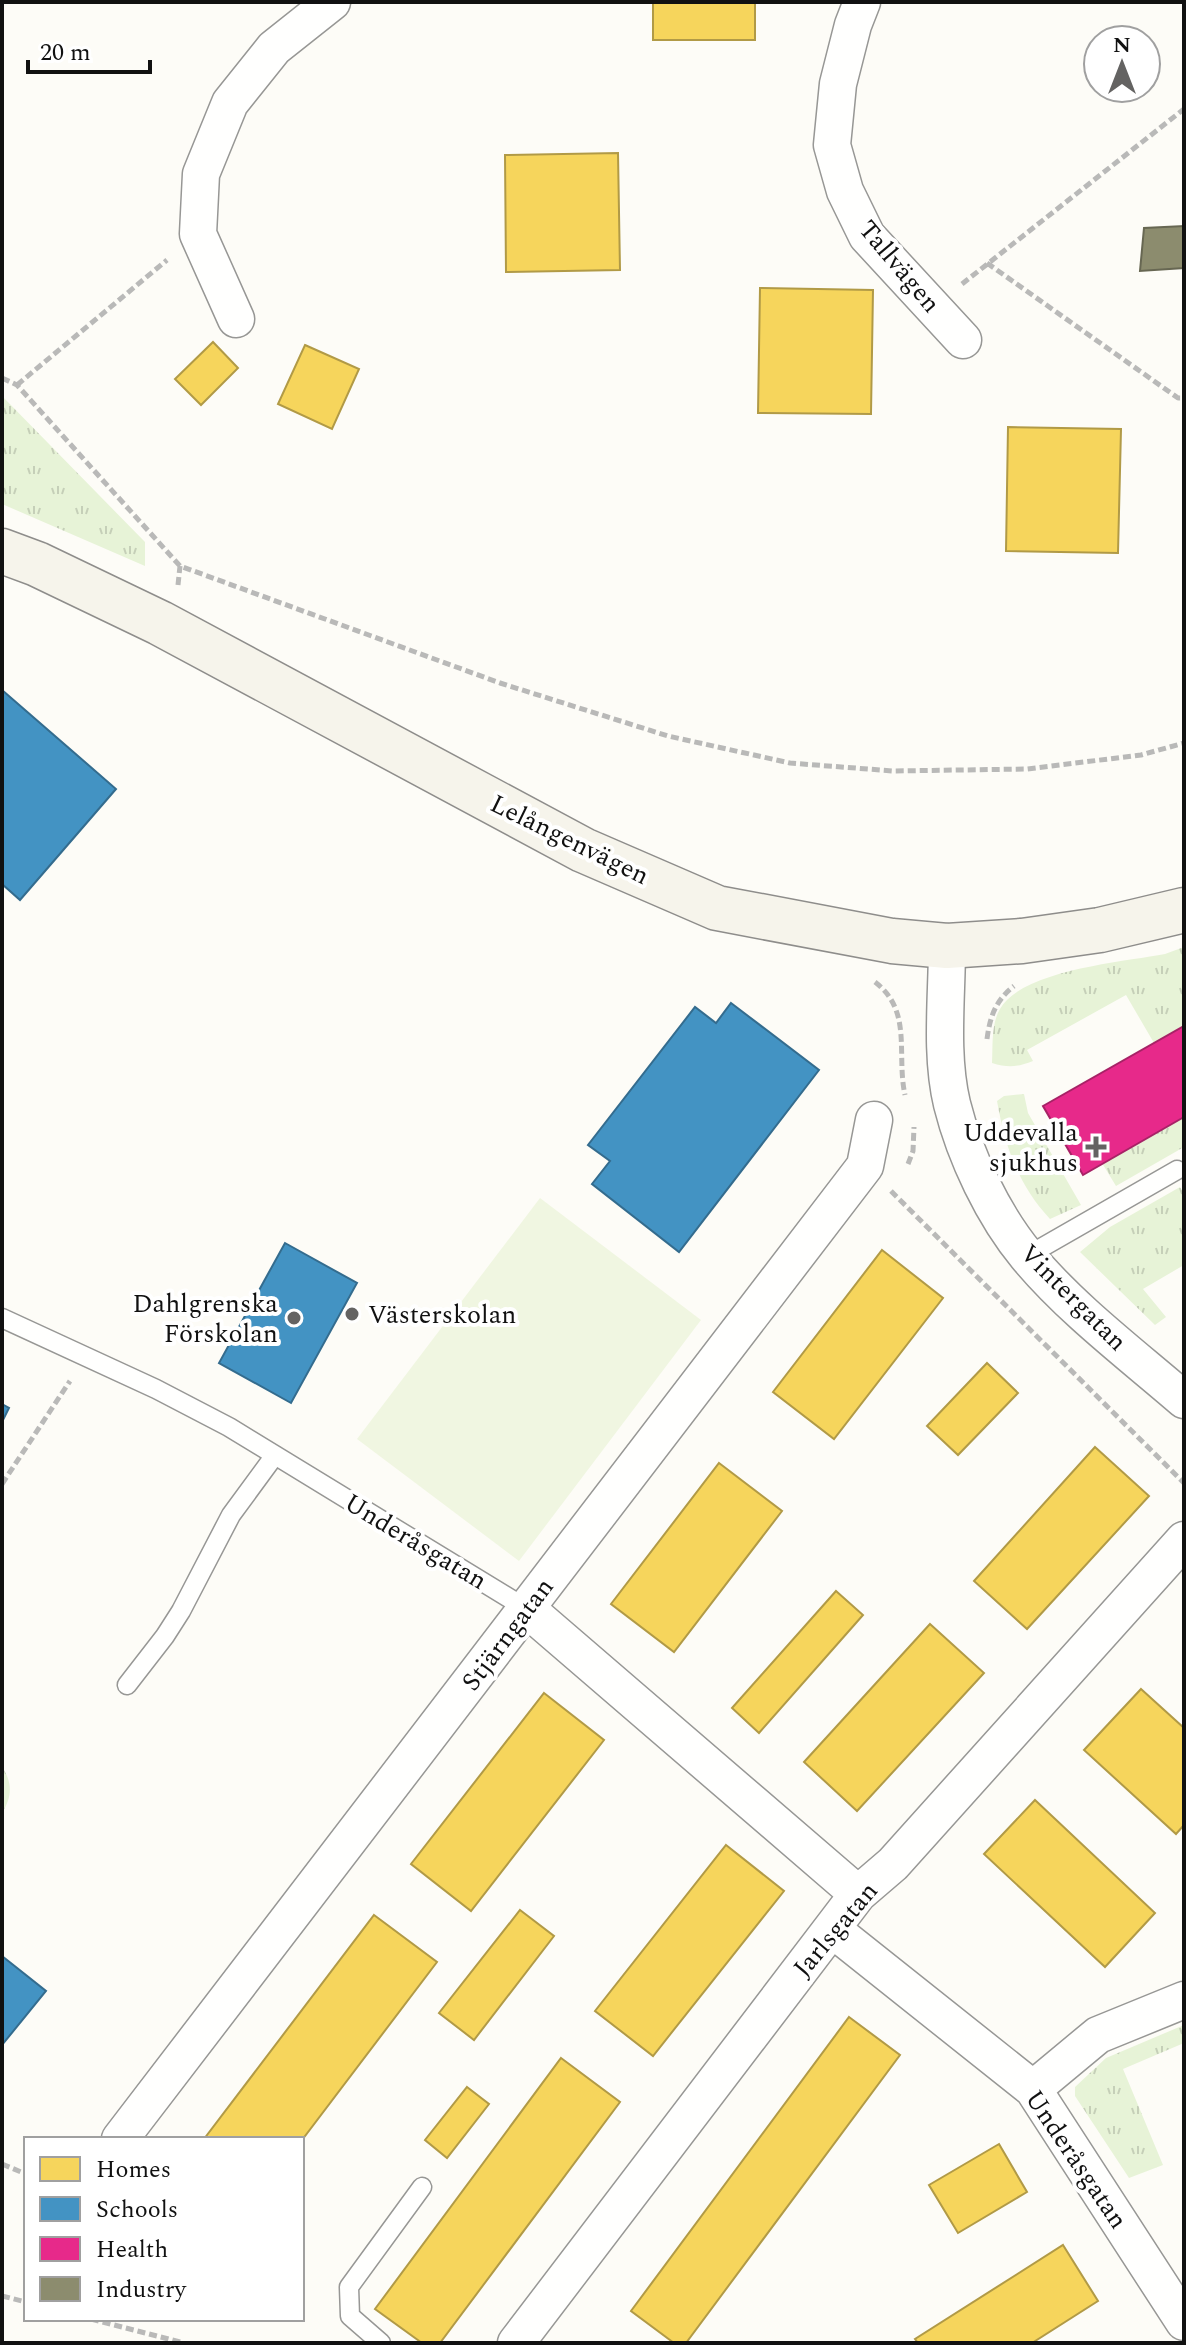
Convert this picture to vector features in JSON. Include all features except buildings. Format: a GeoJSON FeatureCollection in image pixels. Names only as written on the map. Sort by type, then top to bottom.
{"type":"FeatureCollection","features":[{"type":"Feature","properties":{"kind":"street"},"geometry":{"type":"LineString","coordinates":[[236,319],[198,234],[201,174],[230,103],[274,48],[332,2]]}},
{"type":"Feature","properties":{"kind":"street","name":"Tallvägen"},"geometry":{"type":"LineString","coordinates":[[862,2],[838,84],[832,145],[845,191],[867,236],[963,340]]}},
{"type":"Feature","properties":{"kind":"street","name":"Lelångenvägen"},"geometry":{"type":"LineString","coordinates":[[2,551],[37,564],[160,623],[583,850],[717,908],[892,941],[947,946],[1022,941],[1100,930],[1184,910]]}},
{"type":"Feature","properties":{"kind":"street","name":"Vintergatan"},"geometry":{"type":"LineString","coordinates":[[947,946],[946,1049],[952,1103],[965,1144],[983,1184],[1027,1256],[1184,1400]]}},
{"type":"Feature","properties":{"kind":"street","name":"Stjärngatan"},"geometry":{"type":"LineString","coordinates":[[122,2137],[865,1166],[874,1120]]}},
{"type":"Feature","properties":{"kind":"street","name":"Jarlsgatan"},"geometry":{"type":"LineString","coordinates":[[516,2343],[858,1894],[893,1864],[1184,1540]]}},
{"type":"Feature","properties":{"kind":"street","name":"Underåsgatan"},"geometry":{"type":"LineString","coordinates":[[527,1609],[858,1894]]}},
{"type":"Feature","properties":{"kind":"street","name":"Underåsgatan"},"geometry":{"type":"LineString","coordinates":[[832,1929],[1033,2089],[1184,2322]]}},
{"type":"Feature","properties":{"kind":"street"},"geometry":{"type":"LineString","coordinates":[[1033,2089],[1098,2035],[1184,2000]]}},
{"type":"Feature","properties":{"kind":"lane"},"geometry":{"type":"LineString","coordinates":[[1027,1256],[1177,1170]]}},
{"type":"Feature","properties":{"kind":"lane","name":"Underåsgatan"},"geometry":{"type":"LineString","coordinates":[[2,1318],[156,1389],[275,1455],[527,1609]]}},
{"type":"Feature","properties":{"kind":"lane"},"geometry":{"type":"LineString","coordinates":[[127,1685],[165,1636],[231,1515],[275,1455]]}},
{"type":"Feature","properties":{"kind":"lane"},"geometry":{"type":"LineString","coordinates":[[381,2343],[350,2316],[349,2287],[422,2187]]}},
{"type":"Feature","properties":{"kind":"path"},"geometry":{"type":"LineString","coordinates":[[933,307],[1184,109]]}},
{"type":"Feature","properties":{"kind":"path"},"geometry":{"type":"LineString","coordinates":[[17,385],[198,234]]}},
{"type":"Feature","properties":{"kind":"path"},"geometry":{"type":"LineString","coordinates":[[987,263],[1178,398],[1184,398]]}},
{"type":"Feature","properties":{"kind":"path"},"geometry":{"type":"LineString","coordinates":[[2,378],[17,385],[180,566],[515,688],[668,736],[790,763],[893,771],[1027,769],[1141,755],[1184,743]]}},
{"type":"Feature","properties":{"kind":"path"},"geometry":{"type":"LineString","coordinates":[[177,591],[180,566]]}},
{"type":"Feature","properties":{"kind":"path"},"geometry":{"type":"LineString","coordinates":[[2,1484],[72,1378]]}},
{"type":"Feature","properties":{"kind":"path"},"geometry":{"type":"LineString","coordinates":[[2,2164],[24,2173]]}},
{"type":"Feature","properties":{"kind":"path"},"geometry":{"type":"LineString","coordinates":[[2,2296],[24,2302]]}},
{"type":"Feature","properties":{"kind":"path"},"geometry":{"type":"LineString","coordinates":[[99,2321],[184,2343]]}},
{"type":"Feature","properties":{"kind":"green space"},"geometry":{"type":"Polygon","coordinates":[[[2,396],[145,542],[145,566],[2,504],[2,396]]]}},
{"type":"Feature","properties":{"kind":"green space"},"geometry":{"type":"Polygon","coordinates":[[[1184,947],[1184,1026],[1154,1043],[1126,995],[1027,1050],[1033,1061],[1013,1066],[992,1063],[997,1015],[1012,996],[1029,985],[1075,970],[1165,954],[1184,947]]]}},
{"type":"Feature","properties":{"kind":"green space"},"geometry":{"type":"Polygon","coordinates":[[[1024,1094],[1028,1113],[1081,1205],[1050,1219],[1021,1179],[1000,1118],[997,1101],[1004,1096],[1024,1094]]]}},
{"type":"Feature","properties":{"kind":"green space"},"geometry":{"type":"Polygon","coordinates":[[[1184,1117],[1184,1147],[1116,1186],[1102,1163],[1184,1117]]]}},
{"type":"Feature","properties":{"kind":"green space"},"geometry":{"type":"Polygon","coordinates":[[[1180,1187],[1184,1194],[1184,1265],[1143,1289],[1166,1317],[1155,1325],[1080,1252],[1110,1227],[1180,1187]]]}},
{"type":"Feature","properties":{"kind":"green space"},"geometry":{"type":"Polygon","coordinates":[[[540,1198],[701,1320],[519,1561],[357,1439],[540,1198]]]}},
{"type":"Feature","properties":{"kind":"green space"},"geometry":{"type":"Polygon","coordinates":[[[2,1767],[10,1790],[2,1813],[2,1767]]]}},
{"type":"Feature","properties":{"kind":"green space"},"geometry":{"type":"Polygon","coordinates":[[[1184,2025],[1184,2043],[1123,2069],[1163,2165],[1129,2178],[1075,2096],[1075,2087],[1106,2058],[1184,2025]]]}},
{"type":"Feature","properties":{"kind":"place","name":"Uddevalla sjukhus"},"geometry":{"type":"Point","coordinates":[1096,1147]}},
{"type":"Feature","properties":{"kind":"place","name":"Västerskolan"},"geometry":{"type":"Point","coordinates":[352,1314]}},
{"type":"Feature","properties":{"kind":"place","name":"Dahlgrenska Förskolan"},"geometry":{"type":"Point","coordinates":[294,1318]}}]}
